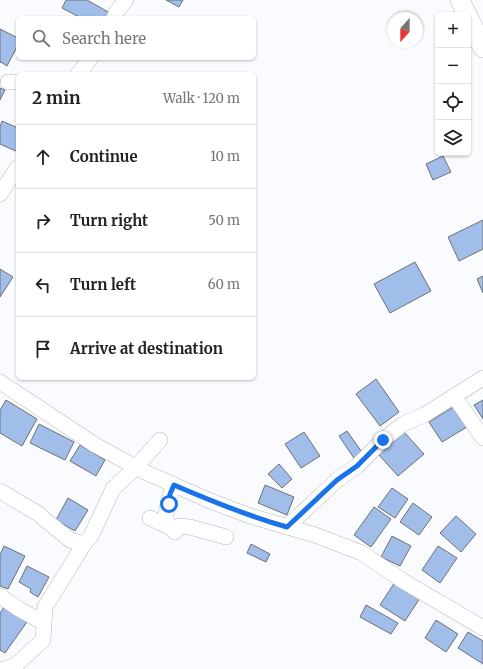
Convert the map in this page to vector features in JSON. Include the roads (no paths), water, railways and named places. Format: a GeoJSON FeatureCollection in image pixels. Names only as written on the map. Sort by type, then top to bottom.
{"type":"FeatureCollection","features":[{"type":"Feature","properties":{"kind":"street"},"geometry":{"type":"LineString","coordinates":[[115,16],[126,0]]}},
{"type":"Feature","properties":{"kind":"street"},"geometry":{"type":"LineString","coordinates":[[460,0],[466,12]]}},
{"type":"Feature","properties":{"kind":"street"},"geometry":{"type":"LineString","coordinates":[[471,22],[483,48]]}},
{"type":"Feature","properties":{"kind":"street"},"geometry":{"type":"LineString","coordinates":[[80,72],[90,60]]}},
{"type":"Feature","properties":{"kind":"street"},"geometry":{"type":"LineString","coordinates":[[0,194],[16,170]]}},
{"type":"Feature","properties":{"kind":"street"},"geometry":{"type":"LineString","coordinates":[[287,527],[337,480],[357,466],[383,440],[403,424],[424,415],[483,378]]}},
{"type":"Feature","properties":{"kind":"street"},"geometry":{"type":"LineString","coordinates":[[0,382],[96,445],[136,467],[208,500],[250,516],[315,535],[362,553],[403,581],[483,628]]}},
{"type":"Feature","properties":{"kind":"street"},"geometry":{"type":"LineString","coordinates":[[454,396],[475,424],[483,438]]}},
{"type":"Feature","properties":{"kind":"street"},"geometry":{"type":"LineString","coordinates":[[4,669],[16,665],[43,640],[45,607],[90,536],[113,489],[136,467],[160,440]]}},
{"type":"Feature","properties":{"kind":"street"},"geometry":{"type":"LineString","coordinates":[[174,485],[170,494],[166,519],[175,532]]}},
{"type":"Feature","properties":{"kind":"street"},"geometry":{"type":"LineString","coordinates":[[0,491],[37,513],[70,540],[84,544]]}},
{"type":"Feature","properties":{"kind":"street"},"geometry":{"type":"LineString","coordinates":[[150,518],[175,532]]}},
{"type":"Feature","properties":{"kind":"street"},"geometry":{"type":"LineString","coordinates":[[175,532],[180,526],[226,537]]}},
{"type":"Feature","properties":{"kind":"street"},"geometry":{"type":"LineString","coordinates":[[0,596],[44,623]]}}]}
